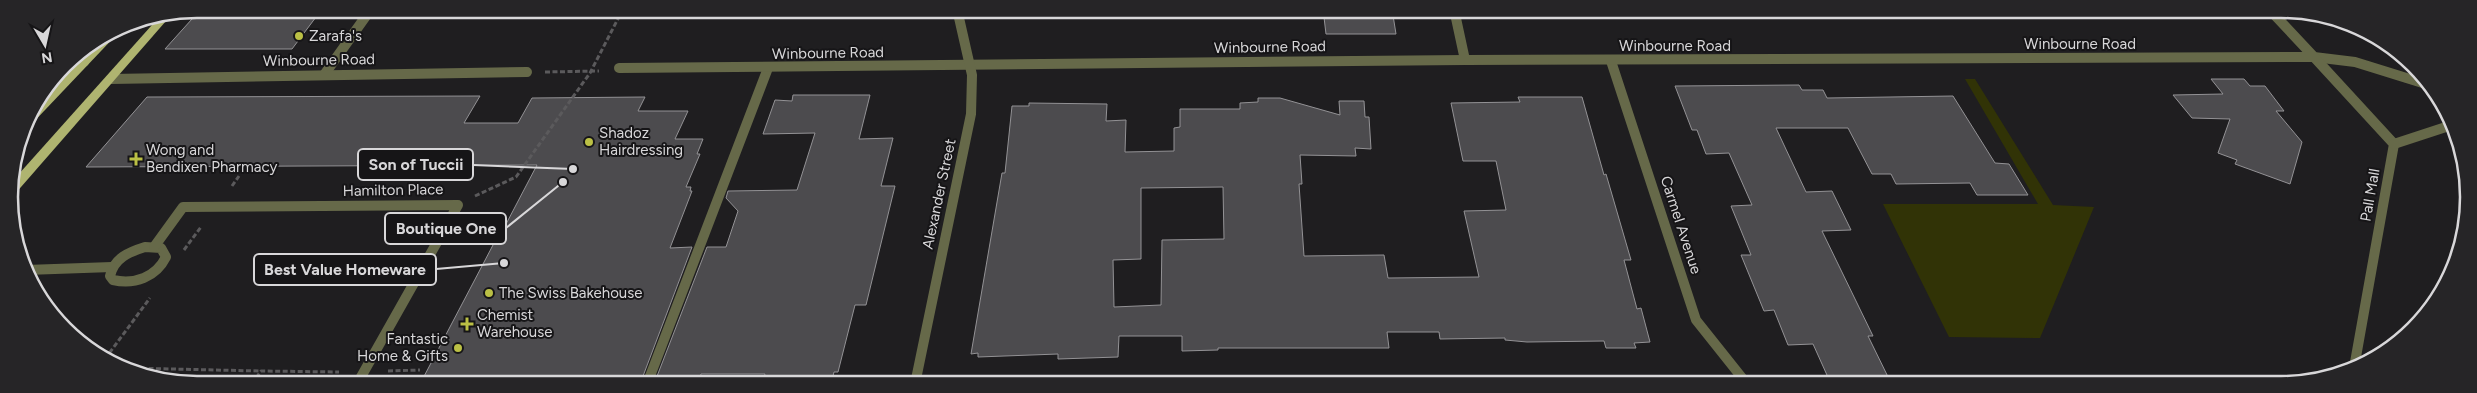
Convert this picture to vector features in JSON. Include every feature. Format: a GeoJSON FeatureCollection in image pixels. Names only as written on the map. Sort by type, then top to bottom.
{"type":"FeatureCollection","features":[{"type":"Feature","properties":{"kind":"main road"},"geometry":{"type":"LineString","coordinates":[[18,183],[162,21]]}},
{"type":"Feature","properties":{"kind":"main road"},"geometry":{"type":"LineString","coordinates":[[41,107],[99,47]]}},
{"type":"Feature","properties":{"kind":"street"},"geometry":{"type":"LineString","coordinates":[[324,75],[364,18]]}},
{"type":"Feature","properties":{"kind":"street","name":"Alexander Street"},"geometry":{"type":"LineString","coordinates":[[917,376],[971,114],[973,69],[959,18]]}},
{"type":"Feature","properties":{"kind":"street"},"geometry":{"type":"LineString","coordinates":[[1456,18],[1465,60]]}},
{"type":"Feature","properties":{"kind":"street"},"geometry":{"type":"LineString","coordinates":[[2278,18],[2394,144],[2446,127]]}},
{"type":"Feature","properties":{"kind":"street","name":"Winbourne Road"},"geometry":{"type":"LineString","coordinates":[[619,68],[973,69],[1037,65],[1465,60],[1611,61],[2314,57],[2355,62],[2417,81]]}},
{"type":"Feature","properties":{"kind":"street","name":"Carmel Avenue"},"geometry":{"type":"LineString","coordinates":[[1611,61],[1696,320],[1741,376]]}},
{"type":"Feature","properties":{"kind":"street"},"geometry":{"type":"LineString","coordinates":[[78,62],[84,62]]}},
{"type":"Feature","properties":{"kind":"street"},"geometry":{"type":"LineString","coordinates":[[650,376],[768,68]]}},
{"type":"Feature","properties":{"kind":"street","name":"Winbourne Road"},"geometry":{"type":"LineString","coordinates":[[111,79],[527,72]]}},
{"type":"Feature","properties":{"kind":"street","name":"Pall Mall"},"geometry":{"type":"LineString","coordinates":[[2356,359],[2394,144]]}},
{"type":"Feature","properties":{"kind":"street","name":"Hamilton Place"},"geometry":{"type":"LineString","coordinates":[[154,247],[183,208],[458,205]]}},
{"type":"Feature","properties":{"kind":"street","name":"Hamilton Place"},"geometry":{"type":"LineString","coordinates":[[361,376],[458,205]]}},
{"type":"Feature","properties":{"kind":"street"},"geometry":{"type":"LineString","coordinates":[[154,247],[161,248],[166,257],[164,264],[150,275],[128,283],[113,280],[110,276],[112,267],[118,260],[135,250],[154,247]]}},
{"type":"Feature","properties":{"kind":"street"},"geometry":{"type":"LineString","coordinates":[[33,270],[112,267]]}},
{"type":"Feature","properties":{"kind":"path"},"geometry":{"type":"LineString","coordinates":[[458,205],[516,177],[590,73],[618,18]]}},
{"type":"Feature","properties":{"kind":"path"},"geometry":{"type":"LineString","coordinates":[[527,72],[590,73],[619,68]]}},
{"type":"Feature","properties":{"kind":"path"},"geometry":{"type":"LineString","coordinates":[[148,368],[261,371],[420,370]]}},
{"type":"Feature","properties":{"kind":"path"},"geometry":{"type":"LineString","coordinates":[[258,376],[261,371]]}},
{"type":"Feature","properties":{"kind":"shaded area"},"geometry":{"type":"Polygon","coordinates":[[[1965,79],[1975,79],[2053,205],[2094,207],[2040,338],[1949,337],[1883,204],[2038,204],[1965,79]]]}},
{"type":"Feature","properties":{"kind":"building"},"geometry":{"type":"Polygon","coordinates":[[[193,18],[315,18],[292,49],[165,49],[193,18]]]}},
{"type":"Feature","properties":{"kind":"building"},"geometry":{"type":"Polygon","coordinates":[[[1324,18],[1393,18],[1396,34],[1326,34],[1324,18]]]}},
{"type":"Feature","properties":{"kind":"building"},"geometry":{"type":"Polygon","coordinates":[[[2211,79],[2244,79],[2250,86],[2265,86],[2284,111],[2276,111],[2302,142],[2290,184],[2235,164],[2237,160],[2218,153],[2230,119],[2192,118],[2173,95],[2223,94],[2211,79]]]}},
{"type":"Feature","properties":{"kind":"building"},"geometry":{"type":"Polygon","coordinates":[[[1799,85],[1802,90],[1823,90],[1827,98],[1953,96],[1995,163],[2009,164],[2028,195],[1977,195],[1970,183],[1896,184],[1891,174],[1872,174],[1848,128],[1776,128],[1806,192],[1832,191],[1851,230],[1822,231],[1873,336],[1868,336],[1888,376],[1827,376],[1813,344],[1788,345],[1774,310],[1764,311],[1741,255],[1751,255],[1731,206],[1752,205],[1729,153],[1706,154],[1697,130],[1692,130],[1675,86],[1799,85]]]}},
{"type":"Feature","properties":{"kind":"building"},"geometry":{"type":"Polygon","coordinates":[[[793,95],[870,95],[859,139],[893,138],[881,186],[895,186],[866,305],[855,305],[838,372],[834,372],[833,376],[701,374],[700,376],[657,376],[707,247],[726,247],[738,211],[726,198],[728,191],[797,190],[815,133],[763,134],[775,100],[792,101],[793,95]]]}},
{"type":"Feature","properties":{"kind":"building"},"geometry":{"type":"Polygon","coordinates":[[[480,96],[464,123],[518,123],[532,98],[645,97],[638,111],[688,111],[675,139],[703,139],[697,154],[700,154],[686,187],[691,187],[690,191],[692,191],[670,248],[692,247],[643,376],[424,376],[537,165],[86,167],[147,97],[480,96]]]}},
{"type":"Feature","properties":{"kind":"building"},"geometry":{"type":"Polygon","coordinates":[[[1518,97],[1582,97],[1631,260],[1624,260],[1637,309],[1641,308],[1650,342],[1634,343],[1636,348],[1606,348],[1604,341],[1527,342],[1505,340],[1505,338],[1440,339],[1439,332],[1387,332],[1389,348],[1218,348],[1218,350],[1182,351],[1182,336],[1119,336],[1118,357],[1058,359],[1058,354],[978,357],[978,353],[971,354],[1002,173],[1005,173],[1012,106],[1029,106],[1029,103],[1107,104],[1106,121],[1126,120],[1125,152],[1174,151],[1174,128],[1180,127],[1180,109],[1240,109],[1240,103],[1258,102],[1258,98],[1280,98],[1340,115],[1339,101],[1364,101],[1365,117],[1369,117],[1371,149],[1355,148],[1356,156],[1300,155],[1302,184],[1299,184],[1304,256],[1384,255],[1388,278],[1479,277],[1464,211],[1506,210],[1496,161],[1463,161],[1451,103],[1520,102],[1518,97]],[[1223,187],[1141,188],[1141,259],[1113,260],[1114,307],[1161,305],[1162,240],[1224,239],[1223,187]]]}},
{"type":"Feature","properties":{"kind":"place","name":"Zarafa's"},"geometry":{"type":"Point","coordinates":[299,36]}},
{"type":"Feature","properties":{"kind":"place","name":"Shadoz Hairdressing"},"geometry":{"type":"Point","coordinates":[589,142]}},
{"type":"Feature","properties":{"kind":"place","name":"Wong and Bendixen Pharmacy"},"geometry":{"type":"Point","coordinates":[136,159]}},
{"type":"Feature","properties":{"kind":"place","name":"Son of Tuccii"},"geometry":{"type":"Point","coordinates":[573,169]}},
{"type":"Feature","properties":{"kind":"place","name":"Boutique One"},"geometry":{"type":"Point","coordinates":[563,182]}},
{"type":"Feature","properties":{"kind":"place","name":"Best Value Homeware"},"geometry":{"type":"Point","coordinates":[504,263]}},
{"type":"Feature","properties":{"kind":"place","name":"The Swiss Bakehouse"},"geometry":{"type":"Point","coordinates":[489,293]}},
{"type":"Feature","properties":{"kind":"place","name":"Chemist Warehouse"},"geometry":{"type":"Point","coordinates":[467,324]}},
{"type":"Feature","properties":{"kind":"place","name":"Fantastic Home & Gifts"},"geometry":{"type":"Point","coordinates":[458,348]}}]}
